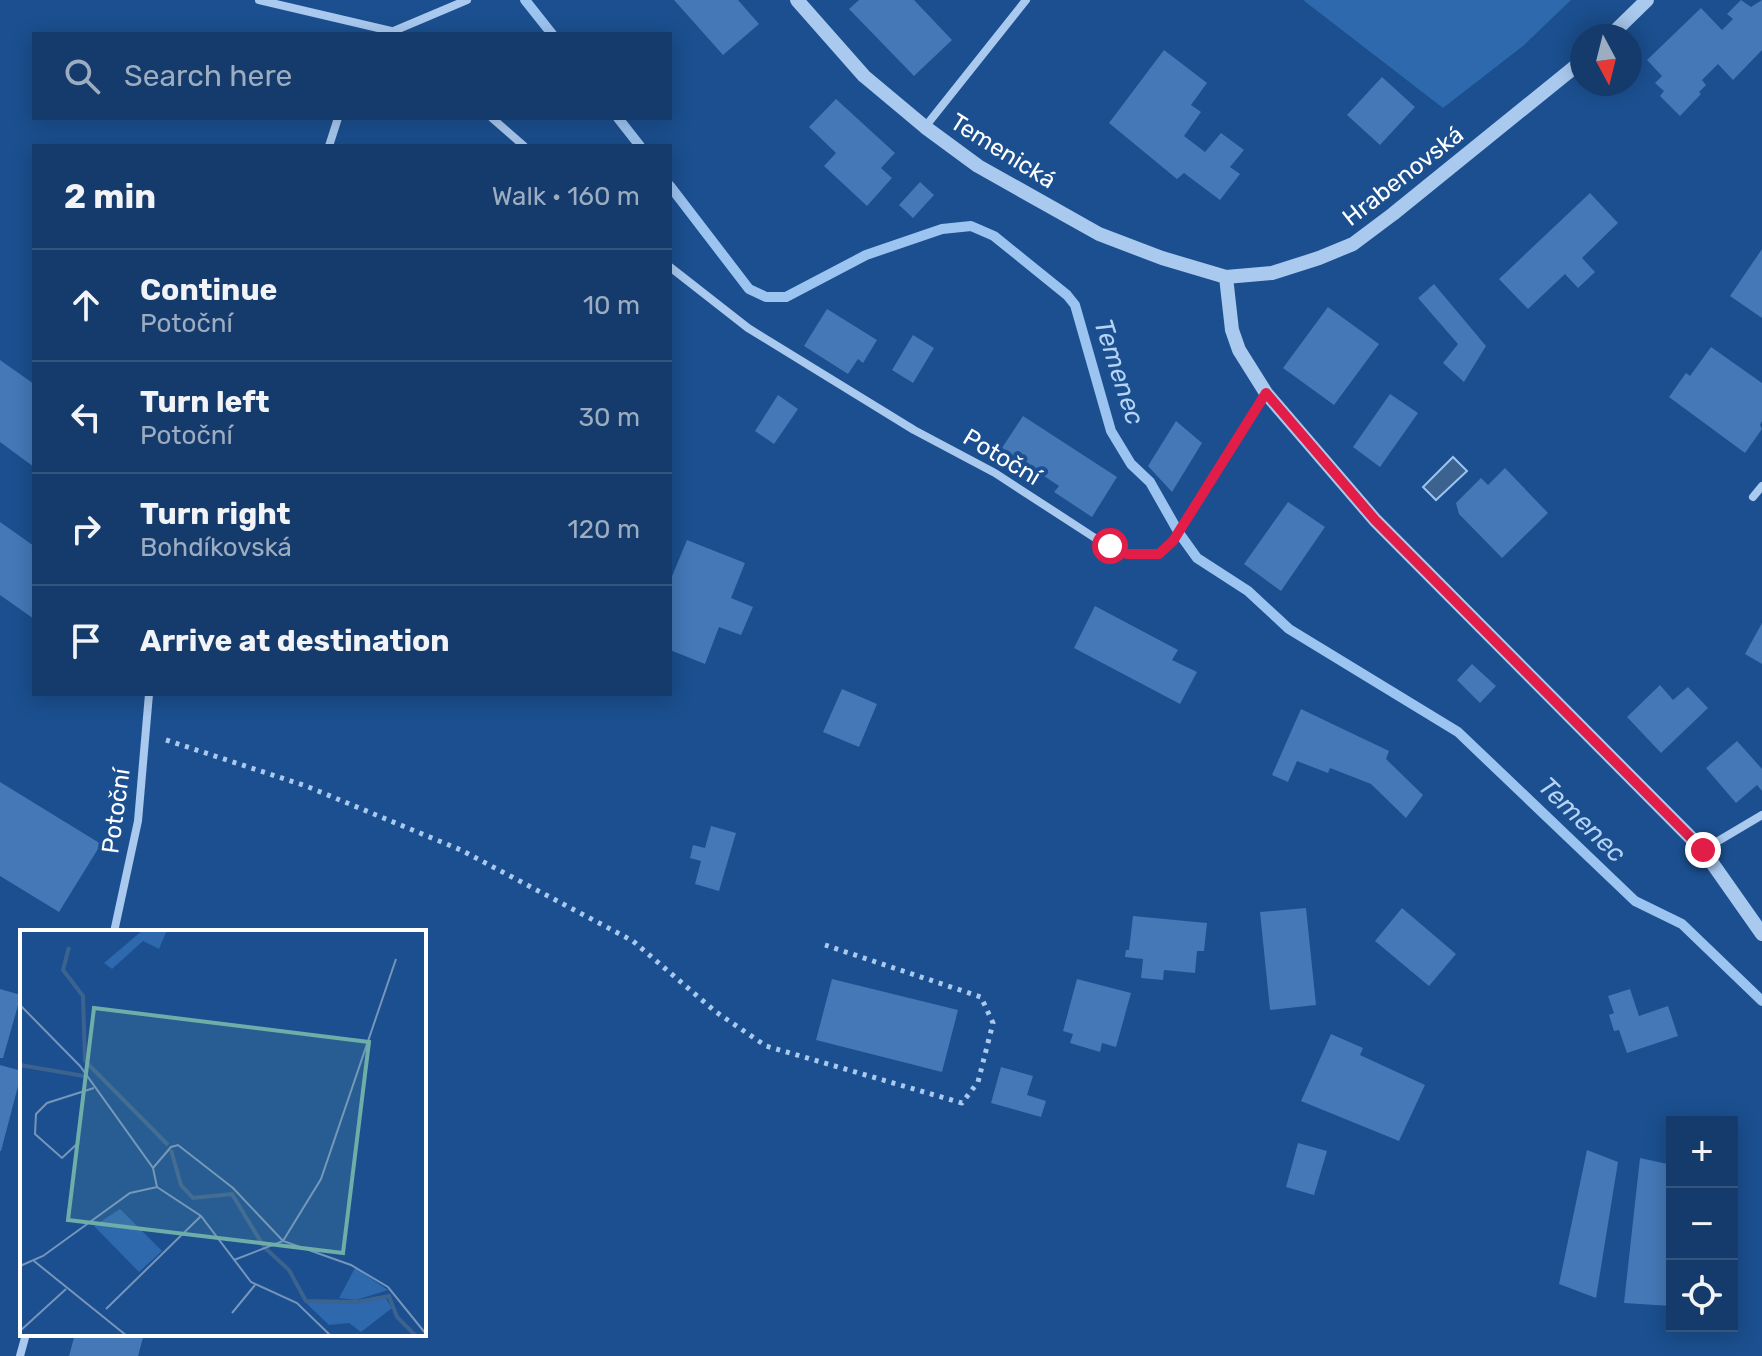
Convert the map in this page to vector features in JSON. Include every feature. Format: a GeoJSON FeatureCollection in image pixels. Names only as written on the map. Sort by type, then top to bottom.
{"type":"FeatureCollection","features":[{"type":"Feature","properties":{"kind":"street"},"geometry":{"type":"LineString","coordinates":[[259,0],[388,32]]}},
{"type":"Feature","properties":{"kind":"street"},"geometry":{"type":"LineString","coordinates":[[394,32],[467,0]]}},
{"type":"Feature","properties":{"kind":"street","name":"Temenická"},"geometry":{"type":"LineString","coordinates":[[797,0],[864,76],[978,166],[1099,234],[1162,258],[1226,277]]}},
{"type":"Feature","properties":{"kind":"street"},"geometry":{"type":"LineString","coordinates":[[925,127],[1026,0]]}},
{"type":"Feature","properties":{"kind":"street"},"geometry":{"type":"LineString","coordinates":[[1622,24],[1647,0]]}},
{"type":"Feature","properties":{"kind":"street","name":"Hrabenovská"},"geometry":{"type":"LineString","coordinates":[[1226,277],[1272,273],[1353,244],[1570,71]]}},
{"type":"Feature","properties":{"kind":"street"},"geometry":{"type":"LineString","coordinates":[[330,144],[337,120]]}},
{"type":"Feature","properties":{"kind":"street"},"geometry":{"type":"LineString","coordinates":[[494,120],[522,144]]}},
{"type":"Feature","properties":{"kind":"street","name":"Potoční"},"geometry":{"type":"LineString","coordinates":[[672,269],[748,328],[914,430],[995,473],[1127,554],[1159,554],[1173,541],[1266,393]]}},
{"type":"Feature","properties":{"kind":"street"},"geometry":{"type":"LineString","coordinates":[[1226,277],[1232,330],[1239,350],[1266,393],[1375,520],[1703,850],[1762,934]]}},
{"type":"Feature","properties":{"kind":"street"},"geometry":{"type":"LineString","coordinates":[[1753,497],[1762,486]]}},
{"type":"Feature","properties":{"kind":"street","name":"Potoční"},"geometry":{"type":"LineString","coordinates":[[114,930],[138,821],[149,696]]}},
{"type":"Feature","properties":{"kind":"street"},"geometry":{"type":"LineString","coordinates":[[1703,850],[1762,815]]}},
{"type":"Feature","properties":{"kind":"street"},"geometry":{"type":"LineString","coordinates":[[20,1356],[25,1336]]}},
{"type":"Feature","properties":{"kind":"path"},"geometry":{"type":"LineString","coordinates":[[146,734],[306,786],[461,850],[633,941],[716,1012],[766,1046],[962,1103],[978,1082],[993,1023],[981,997],[825,945]]}},
{"type":"Feature","properties":{"kind":"shaded area"},"geometry":{"type":"Polygon","coordinates":[[[1303,0],[1571,0],[1523,46],[1443,108],[1303,0]]]}},
{"type":"Feature","properties":{"kind":"shaded area"},"geometry":{"type":"Polygon","coordinates":[[[1453,457],[1467,471],[1436,500],[1423,487],[1453,457]]]}},
{"type":"Feature","properties":{"kind":"building"},"geometry":{"type":"Polygon","coordinates":[[[674,0],[738,0],[759,24],[723,55],[674,0]]]}},
{"type":"Feature","properties":{"kind":"building"},"geometry":{"type":"Polygon","coordinates":[[[859,0],[914,0],[952,40],[914,76],[849,9],[859,0]]]}},
{"type":"Feature","properties":{"kind":"building"},"geometry":{"type":"Polygon","coordinates":[[[1741,0],[1751,7],[1762,0],[1762,50],[1733,80],[1718,64],[1702,80],[1706,85],[1699,92],[1701,94],[1680,116],[1660,96],[1664,91],[1655,83],[1662,76],[1647,60],[1701,8],[1722,30],[1733,19],[1727,14],[1741,0]]]}},
{"type":"Feature","properties":{"kind":"building"},"geometry":{"type":"Polygon","coordinates":[[[1164,50],[1207,83],[1191,105],[1201,112],[1184,136],[1205,152],[1221,133],[1244,150],[1230,167],[1240,174],[1220,200],[1184,173],[1177,179],[1109,123],[1164,50]]]}},
{"type":"Feature","properties":{"kind":"building"},"geometry":{"type":"Polygon","coordinates":[[[1382,77],[1415,107],[1380,145],[1347,115],[1382,77]]]}},
{"type":"Feature","properties":{"kind":"building"},"geometry":{"type":"Polygon","coordinates":[[[836,99],[895,153],[881,168],[892,178],[867,206],[824,166],[836,153],[809,127],[836,99]]]}},
{"type":"Feature","properties":{"kind":"building"},"geometry":{"type":"Polygon","coordinates":[[[920,182],[934,195],[913,218],[899,205],[920,182]]]}},
{"type":"Feature","properties":{"kind":"building"},"geometry":{"type":"Polygon","coordinates":[[[1590,193],[1618,223],[1582,258],[1595,272],[1578,288],[1565,274],[1528,309],[1499,279],[1590,193]]]}},
{"type":"Feature","properties":{"kind":"building"},"geometry":{"type":"Polygon","coordinates":[[[1762,249],[1762,318],[1730,296],[1762,249]]]}},
{"type":"Feature","properties":{"kind":"building"},"geometry":{"type":"Polygon","coordinates":[[[1434,284],[1486,346],[1464,382],[1443,363],[1458,344],[1418,298],[1434,284]]]}},
{"type":"Feature","properties":{"kind":"building"},"geometry":{"type":"Polygon","coordinates":[[[1328,307],[1379,344],[1334,405],[1283,368],[1328,307]]]}},
{"type":"Feature","properties":{"kind":"building"},"geometry":{"type":"Polygon","coordinates":[[[827,309],[877,340],[863,363],[858,359],[848,374],[804,346],[827,309]]]}},
{"type":"Feature","properties":{"kind":"building"},"geometry":{"type":"Polygon","coordinates":[[[913,335],[934,348],[913,383],[892,370],[913,335]]]}},
{"type":"Feature","properties":{"kind":"building"},"geometry":{"type":"Polygon","coordinates":[[[1711,347],[1762,383],[1762,429],[1745,453],[1669,397],[1686,373],[1690,376],[1711,347]]]}},
{"type":"Feature","properties":{"kind":"building"},"geometry":{"type":"Polygon","coordinates":[[[0,360],[32,383],[32,466],[0,442],[0,360]]]}},
{"type":"Feature","properties":{"kind":"building"},"geometry":{"type":"Polygon","coordinates":[[[1390,394],[1418,413],[1380,467],[1353,447],[1390,394]]]}},
{"type":"Feature","properties":{"kind":"building"},"geometry":{"type":"Polygon","coordinates":[[[778,395],[798,409],[774,444],[755,431],[778,395]]]}},
{"type":"Feature","properties":{"kind":"building"},"geometry":{"type":"Polygon","coordinates":[[[1023,416],[1117,477],[1092,517],[1054,492],[1059,486],[1002,448],[1023,416]]]}},
{"type":"Feature","properties":{"kind":"building"},"geometry":{"type":"Polygon","coordinates":[[[1176,421],[1202,443],[1172,492],[1148,466],[1176,421]]]}},
{"type":"Feature","properties":{"kind":"building"},"geometry":{"type":"Polygon","coordinates":[[[1505,468],[1548,513],[1502,558],[1459,514],[1456,503],[1481,478],[1488,485],[1505,468]]]}},
{"type":"Feature","properties":{"kind":"building"},"geometry":{"type":"Polygon","coordinates":[[[1288,502],[1325,527],[1281,591],[1244,564],[1288,502]]]}},
{"type":"Feature","properties":{"kind":"building"},"geometry":{"type":"Polygon","coordinates":[[[0,522],[32,545],[32,618],[0,595],[0,522]]]}},
{"type":"Feature","properties":{"kind":"building"},"geometry":{"type":"Polygon","coordinates":[[[687,540],[745,563],[731,598],[753,607],[741,635],[719,627],[705,664],[672,651],[672,576],[687,540]]]}},
{"type":"Feature","properties":{"kind":"building"},"geometry":{"type":"Polygon","coordinates":[[[1095,606],[1178,650],[1172,660],[1197,672],[1180,704],[1074,648],[1095,606]]]}},
{"type":"Feature","properties":{"kind":"building"},"geometry":{"type":"Polygon","coordinates":[[[1762,623],[1762,664],[1745,654],[1762,623]]]}},
{"type":"Feature","properties":{"kind":"building"},"geometry":{"type":"Polygon","coordinates":[[[1472,664],[1496,686],[1480,703],[1457,680],[1472,664]]]}},
{"type":"Feature","properties":{"kind":"building"},"geometry":{"type":"Polygon","coordinates":[[[1660,685],[1673,700],[1688,687],[1708,708],[1661,753],[1627,717],[1660,685]]]}},
{"type":"Feature","properties":{"kind":"building"},"geometry":{"type":"Polygon","coordinates":[[[842,689],[877,704],[859,747],[823,732],[842,689]]]}},
{"type":"Feature","properties":{"kind":"building"},"geometry":{"type":"Polygon","coordinates":[[[1301,709],[1389,751],[1386,759],[1423,795],[1406,818],[1371,784],[1330,768],[1328,773],[1297,761],[1288,782],[1272,775],[1301,709]]]}},
{"type":"Feature","properties":{"kind":"building"},"geometry":{"type":"Polygon","coordinates":[[[1737,741],[1762,769],[1762,791],[1757,785],[1736,803],[1706,768],[1737,741]]]}},
{"type":"Feature","properties":{"kind":"building"},"geometry":{"type":"Polygon","coordinates":[[[0,782],[101,844],[59,912],[0,876],[0,782]]]}},
{"type":"Feature","properties":{"kind":"building"},"geometry":{"type":"Polygon","coordinates":[[[711,826],[736,833],[719,891],[695,884],[701,861],[690,858],[693,845],[705,848],[711,826]]]}},
{"type":"Feature","properties":{"kind":"building"},"geometry":{"type":"Polygon","coordinates":[[[1306,908],[1316,1005],[1270,1010],[1260,912],[1306,908]]]}},
{"type":"Feature","properties":{"kind":"building"},"geometry":{"type":"Polygon","coordinates":[[[1402,908],[1456,954],[1429,986],[1375,941],[1402,908]]]}},
{"type":"Feature","properties":{"kind":"building"},"geometry":{"type":"Polygon","coordinates":[[[1133,916],[1207,923],[1204,951],[1197,951],[1195,973],[1164,970],[1163,980],[1141,978],[1143,959],[1125,957],[1126,950],[1129,950],[1133,916]]]}},
{"type":"Feature","properties":{"kind":"building"},"geometry":{"type":"Polygon","coordinates":[[[832,979],[958,1010],[942,1072],[816,1040],[832,979]]]}},
{"type":"Feature","properties":{"kind":"building"},"geometry":{"type":"Polygon","coordinates":[[[1077,979],[1131,993],[1116,1047],[1102,1043],[1100,1052],[1070,1043],[1073,1034],[1063,1031],[1077,979]]]}},
{"type":"Feature","properties":{"kind":"building"},"geometry":{"type":"Polygon","coordinates":[[[0,989],[20,995],[20,998],[3,1058],[0,1058],[0,989]]]}},
{"type":"Feature","properties":{"kind":"building"},"geometry":{"type":"Polygon","coordinates":[[[1630,989],[1639,1016],[1668,1006],[1678,1036],[1627,1053],[1619,1030],[1614,1031],[1609,1015],[1614,1013],[1608,996],[1630,989]]]}},
{"type":"Feature","properties":{"kind":"building"},"geometry":{"type":"Polygon","coordinates":[[[1331,1034],[1363,1048],[1360,1055],[1425,1085],[1399,1141],[1301,1101],[1331,1034]]]}},
{"type":"Feature","properties":{"kind":"building"},"geometry":{"type":"Polygon","coordinates":[[[0,1065],[20,1070],[20,1079],[0,1151],[0,1065]]]}},
{"type":"Feature","properties":{"kind":"building"},"geometry":{"type":"Polygon","coordinates":[[[1001,1067],[1033,1076],[1027,1095],[1046,1101],[1041,1117],[991,1103],[1001,1067]]]}},
{"type":"Feature","properties":{"kind":"building"},"geometry":{"type":"Polygon","coordinates":[[[1298,1143],[1327,1151],[1314,1195],[1286,1187],[1298,1143]]]}},
{"type":"Feature","properties":{"kind":"building"},"geometry":{"type":"Polygon","coordinates":[[[1587,1150],[1618,1162],[1596,1298],[1559,1284],[1587,1150]]]}},
{"type":"Feature","properties":{"kind":"building"},"geometry":{"type":"Polygon","coordinates":[[[1640,1158],[1666,1164],[1666,1306],[1624,1303],[1640,1158]]]}},
{"type":"Feature","properties":{"kind":"building"},"geometry":{"type":"Polygon","coordinates":[[[74,1336],[143,1336],[138,1356],[69,1356],[74,1336]]]}},
{"type":"Feature","properties":{"kind":"waterway","name":"Temenec"},"geometry":{"type":"LineString","coordinates":[[525,0],[550,32]]}},
{"type":"Feature","properties":{"kind":"waterway","name":"Temenec"},"geometry":{"type":"LineString","coordinates":[[620,120],[638,144]]}},
{"type":"Feature","properties":{"kind":"waterway","name":"Temenec"},"geometry":{"type":"LineString","coordinates":[[672,189],[749,289],[766,297],[786,297],[866,255],[942,229],[971,226],[994,236],[1067,295],[1075,305],[1111,431],[1131,464],[1150,482],[1197,558],[1248,591],[1289,629],[1458,732],[1635,901],[1682,924],[1762,1001]]}},
{"type":"Feature","properties":{"kind":"route"},"geometry":{"type":"LineString","coordinates":[[1110,546],[1127,554],[1159,554],[1173,541],[1266,393],[1375,520],[1703,850]]}}]}
